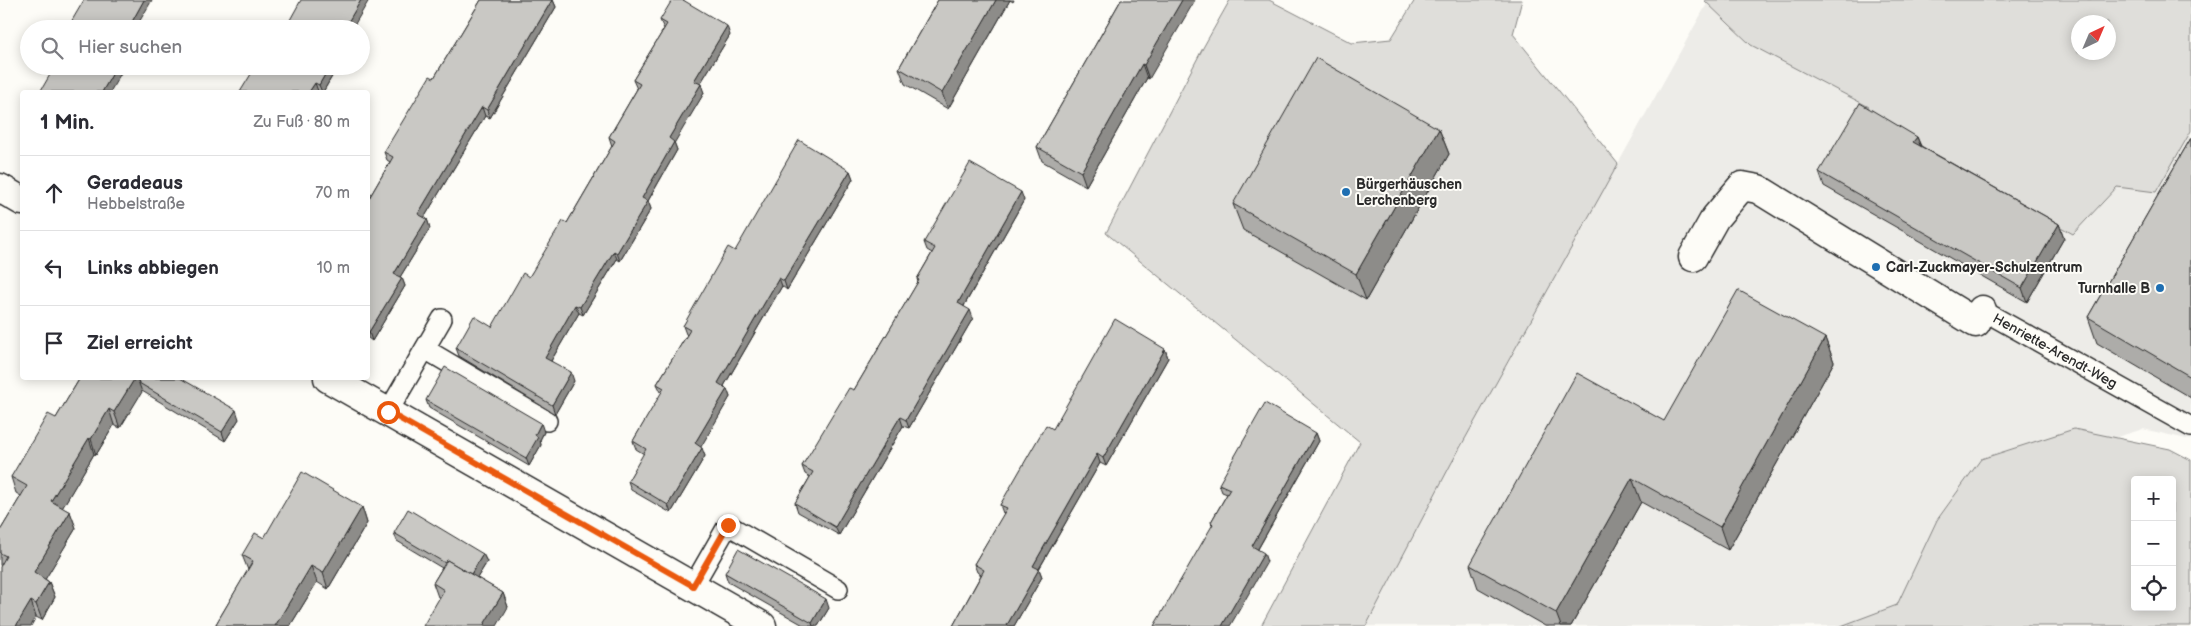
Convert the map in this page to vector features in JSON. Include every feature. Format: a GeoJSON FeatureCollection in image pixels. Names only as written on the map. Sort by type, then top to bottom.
{"type":"FeatureCollection","features":[{"type":"Feature","properties":{"kind":"street","name":"Henriette-Arendt-Weg"},"geometry":{"type":"LineString","coordinates":[[1693,257],[1715,218],[1742,186],[1758,189],[1976,322],[1982,310]]}},
{"type":"Feature","properties":{"kind":"street"},"geometry":{"type":"LineString","coordinates":[[0,188],[20,200]]}},
{"type":"Feature","properties":{"kind":"street"},"geometry":{"type":"LineString","coordinates":[[332,380],[762,626]]}},
{"type":"Feature","properties":{"kind":"lane","name":"Henriette-Arendt-Weg"},"geometry":{"type":"LineString","coordinates":[[1982,310],[2191,426]]}},
{"type":"Feature","properties":{"kind":"lane"},"geometry":{"type":"LineString","coordinates":[[388,412],[442,319]]}},
{"type":"Feature","properties":{"kind":"lane"},"geometry":{"type":"LineString","coordinates":[[425,349],[547,421]]}},
{"type":"Feature","properties":{"kind":"lane"},"geometry":{"type":"LineString","coordinates":[[693,586],[728,525],[838,589]]}},
{"type":"Feature","properties":{"kind":"shaded area"},"geometry":{"type":"Polygon","coordinates":[[[1230,0],[1269,0],[1352,43],[1391,39],[1415,0],[1522,0],[1513,34],[1618,164],[1451,464],[1366,626],[1261,626],[1360,442],[1106,233],[1230,0]]]}},
{"type":"Feature","properties":{"kind":"shaded area"},"geometry":{"type":"Polygon","coordinates":[[[1704,0],[2191,0],[2191,131],[2156,192],[2117,187],[2073,234],[1865,116],[1869,107],[1751,45],[1704,0]]]}},
{"type":"Feature","properties":{"kind":"shaded area","name":"Carl-Zuckmayer-Schulzentrum"},"geometry":{"type":"Polygon","coordinates":[[[1709,0],[2071,51],[2071,60],[2095,60],[2191,105],[2191,440],[2143,429],[1978,480],[1943,626],[1351,626],[1451,464],[1709,0]]]}},
{"type":"Feature","properties":{"kind":"shaded area"},"geometry":{"type":"Polygon","coordinates":[[[2074,429],[2170,449],[2191,460],[2191,626],[1841,626],[1897,605],[1937,520],[1981,459],[2074,429]]]}},
{"type":"Feature","properties":{"kind":"building"},"geometry":{"type":"Polygon","coordinates":[[[84,0],[144,0],[133,20],[72,20],[84,0]]]}},
{"type":"Feature","properties":{"kind":"building"},"geometry":{"type":"Polygon","coordinates":[[[301,0],[361,0],[349,20],[290,20],[301,0]]]}},
{"type":"Feature","properties":{"kind":"building"},"geometry":{"type":"Polygon","coordinates":[[[481,0],[552,0],[487,110],[482,107],[418,214],[427,219],[394,274],[402,278],[370,330],[370,197],[393,157],[384,152],[430,76],[434,78],[481,0]]]}},
{"type":"Feature","properties":{"kind":"building"},"geometry":{"type":"Polygon","coordinates":[[[672,0],[683,0],[727,26],[694,81],[701,84],[669,138],[674,142],[642,198],[648,201],[617,253],[614,251],[580,307],[575,305],[545,358],[571,372],[552,405],[456,348],[474,316],[492,327],[523,273],[529,277],[563,221],[567,223],[615,141],[609,137],[640,84],[633,80],[667,24],[660,20],[672,0]]]}},
{"type":"Feature","properties":{"kind":"building"},"geometry":{"type":"Polygon","coordinates":[[[938,0],[996,0],[942,93],[899,68],[938,0]]]}},
{"type":"Feature","properties":{"kind":"building"},"geometry":{"type":"Polygon","coordinates":[[[1121,0],[1182,0],[1144,65],[1142,64],[1081,172],[1037,147],[1121,0]]]}},
{"type":"Feature","properties":{"kind":"building","name":"Bürgerhäuschen Lerchenberg"},"geometry":{"type":"Polygon","coordinates":[[[1316,58],[1439,129],[1356,274],[1233,204],[1316,58]]]}},
{"type":"Feature","properties":{"kind":"building"},"geometry":{"type":"Polygon","coordinates":[[[50,75],[112,75],[103,90],[41,90],[50,75]]]}},
{"type":"Feature","properties":{"kind":"building"},"geometry":{"type":"Polygon","coordinates":[[[250,75],[325,75],[319,85],[315,83],[310,90],[241,90],[250,75]]]}},
{"type":"Feature","properties":{"kind":"building"},"geometry":{"type":"Polygon","coordinates":[[[1860,103],[1917,137],[1913,142],[2059,224],[2022,288],[1819,172],[1860,103]]]}},
{"type":"Feature","properties":{"kind":"building","name":"Turnhalle B"},"geometry":{"type":"Polygon","coordinates":[[[2191,138],[2191,377],[2088,317],[2191,138]]]}},
{"type":"Feature","properties":{"kind":"building"},"geometry":{"type":"Polygon","coordinates":[[[799,140],[850,171],[784,281],[779,278],[718,383],[727,389],[695,443],[702,448],[668,505],[628,481],[646,449],[633,441],[664,388],[657,384],[690,330],[683,326],[728,247],[735,251],[799,140]]]}},
{"type":"Feature","properties":{"kind":"building"},"geometry":{"type":"Polygon","coordinates":[[[970,163],[1021,192],[958,303],[970,310],[906,420],[900,417],[835,527],[795,503],[813,472],[802,466],[849,388],[854,390],[919,280],[917,279],[935,248],[924,242],[970,163]]]}},
{"type":"Feature","properties":{"kind":"building"},"geometry":{"type":"Polygon","coordinates":[[[1738,290],[1825,338],[1720,527],[1632,478],[1556,613],[1470,565],[1577,373],[1664,421],[1738,290]]]}},
{"type":"Feature","properties":{"kind":"building"},"geometry":{"type":"Polygon","coordinates":[[[1115,319],[1165,349],[1103,458],[1097,454],[1033,566],[1039,569],[1007,625],[1009,626],[953,626],[984,570],[974,564],[1007,508],[1000,505],[1046,425],[1053,429],[1115,319]]]}},
{"type":"Feature","properties":{"kind":"building"},"geometry":{"type":"Polygon","coordinates":[[[445,367],[541,423],[535,435],[538,437],[526,458],[426,400],[445,367]]]}},
{"type":"Feature","properties":{"kind":"building"},"geometry":{"type":"Polygon","coordinates":[[[79,380],[134,380],[114,412],[109,409],[91,439],[89,438],[51,501],[70,512],[34,572],[49,582],[36,604],[31,601],[16,626],[0,626],[0,567],[6,556],[0,553],[0,531],[27,486],[11,477],[48,414],[56,418],[79,380]]]}},
{"type":"Feature","properties":{"kind":"building"},"geometry":{"type":"Polygon","coordinates":[[[138,380],[184,380],[236,410],[222,432],[139,383],[138,380]]]}},
{"type":"Feature","properties":{"kind":"building"},"geometry":{"type":"Polygon","coordinates":[[[1265,403],[1316,433],[1252,546],[1264,553],[1222,626],[1154,626],[1213,524],[1211,522],[1230,489],[1219,484],[1265,403]]]}},
{"type":"Feature","properties":{"kind":"building"},"geometry":{"type":"Polygon","coordinates":[[[302,472],[362,507],[323,573],[311,566],[275,626],[219,626],[216,624],[253,561],[242,555],[255,533],[264,538],[302,472]]]}},
{"type":"Feature","properties":{"kind":"building"},"geometry":{"type":"Polygon","coordinates":[[[408,509],[483,554],[471,574],[447,560],[445,563],[394,533],[408,509]]]}},
{"type":"Feature","properties":{"kind":"building"},"geometry":{"type":"Polygon","coordinates":[[[738,549],[826,599],[812,623],[725,573],[738,549]]]}},
{"type":"Feature","properties":{"kind":"building"},"geometry":{"type":"Polygon","coordinates":[[[447,560],[503,593],[483,626],[423,626],[444,590],[433,583],[447,560]]]}},
{"type":"Feature","properties":{"kind":"place","name":"Bürgerhäuschen Lerchenberg"},"geometry":{"type":"Point","coordinates":[1346,192]}},
{"type":"Feature","properties":{"kind":"place","name":"Carl-Zuckmayer-Schulzentrum"},"geometry":{"type":"Point","coordinates":[1876,267]}},
{"type":"Feature","properties":{"kind":"place","name":"Turnhalle B"},"geometry":{"type":"Point","coordinates":[2160,288]}},
{"type":"Feature","properties":{"kind":"route"},"geometry":{"type":"LineString","coordinates":[[388,412],[693,586],[728,525]]}}]}
